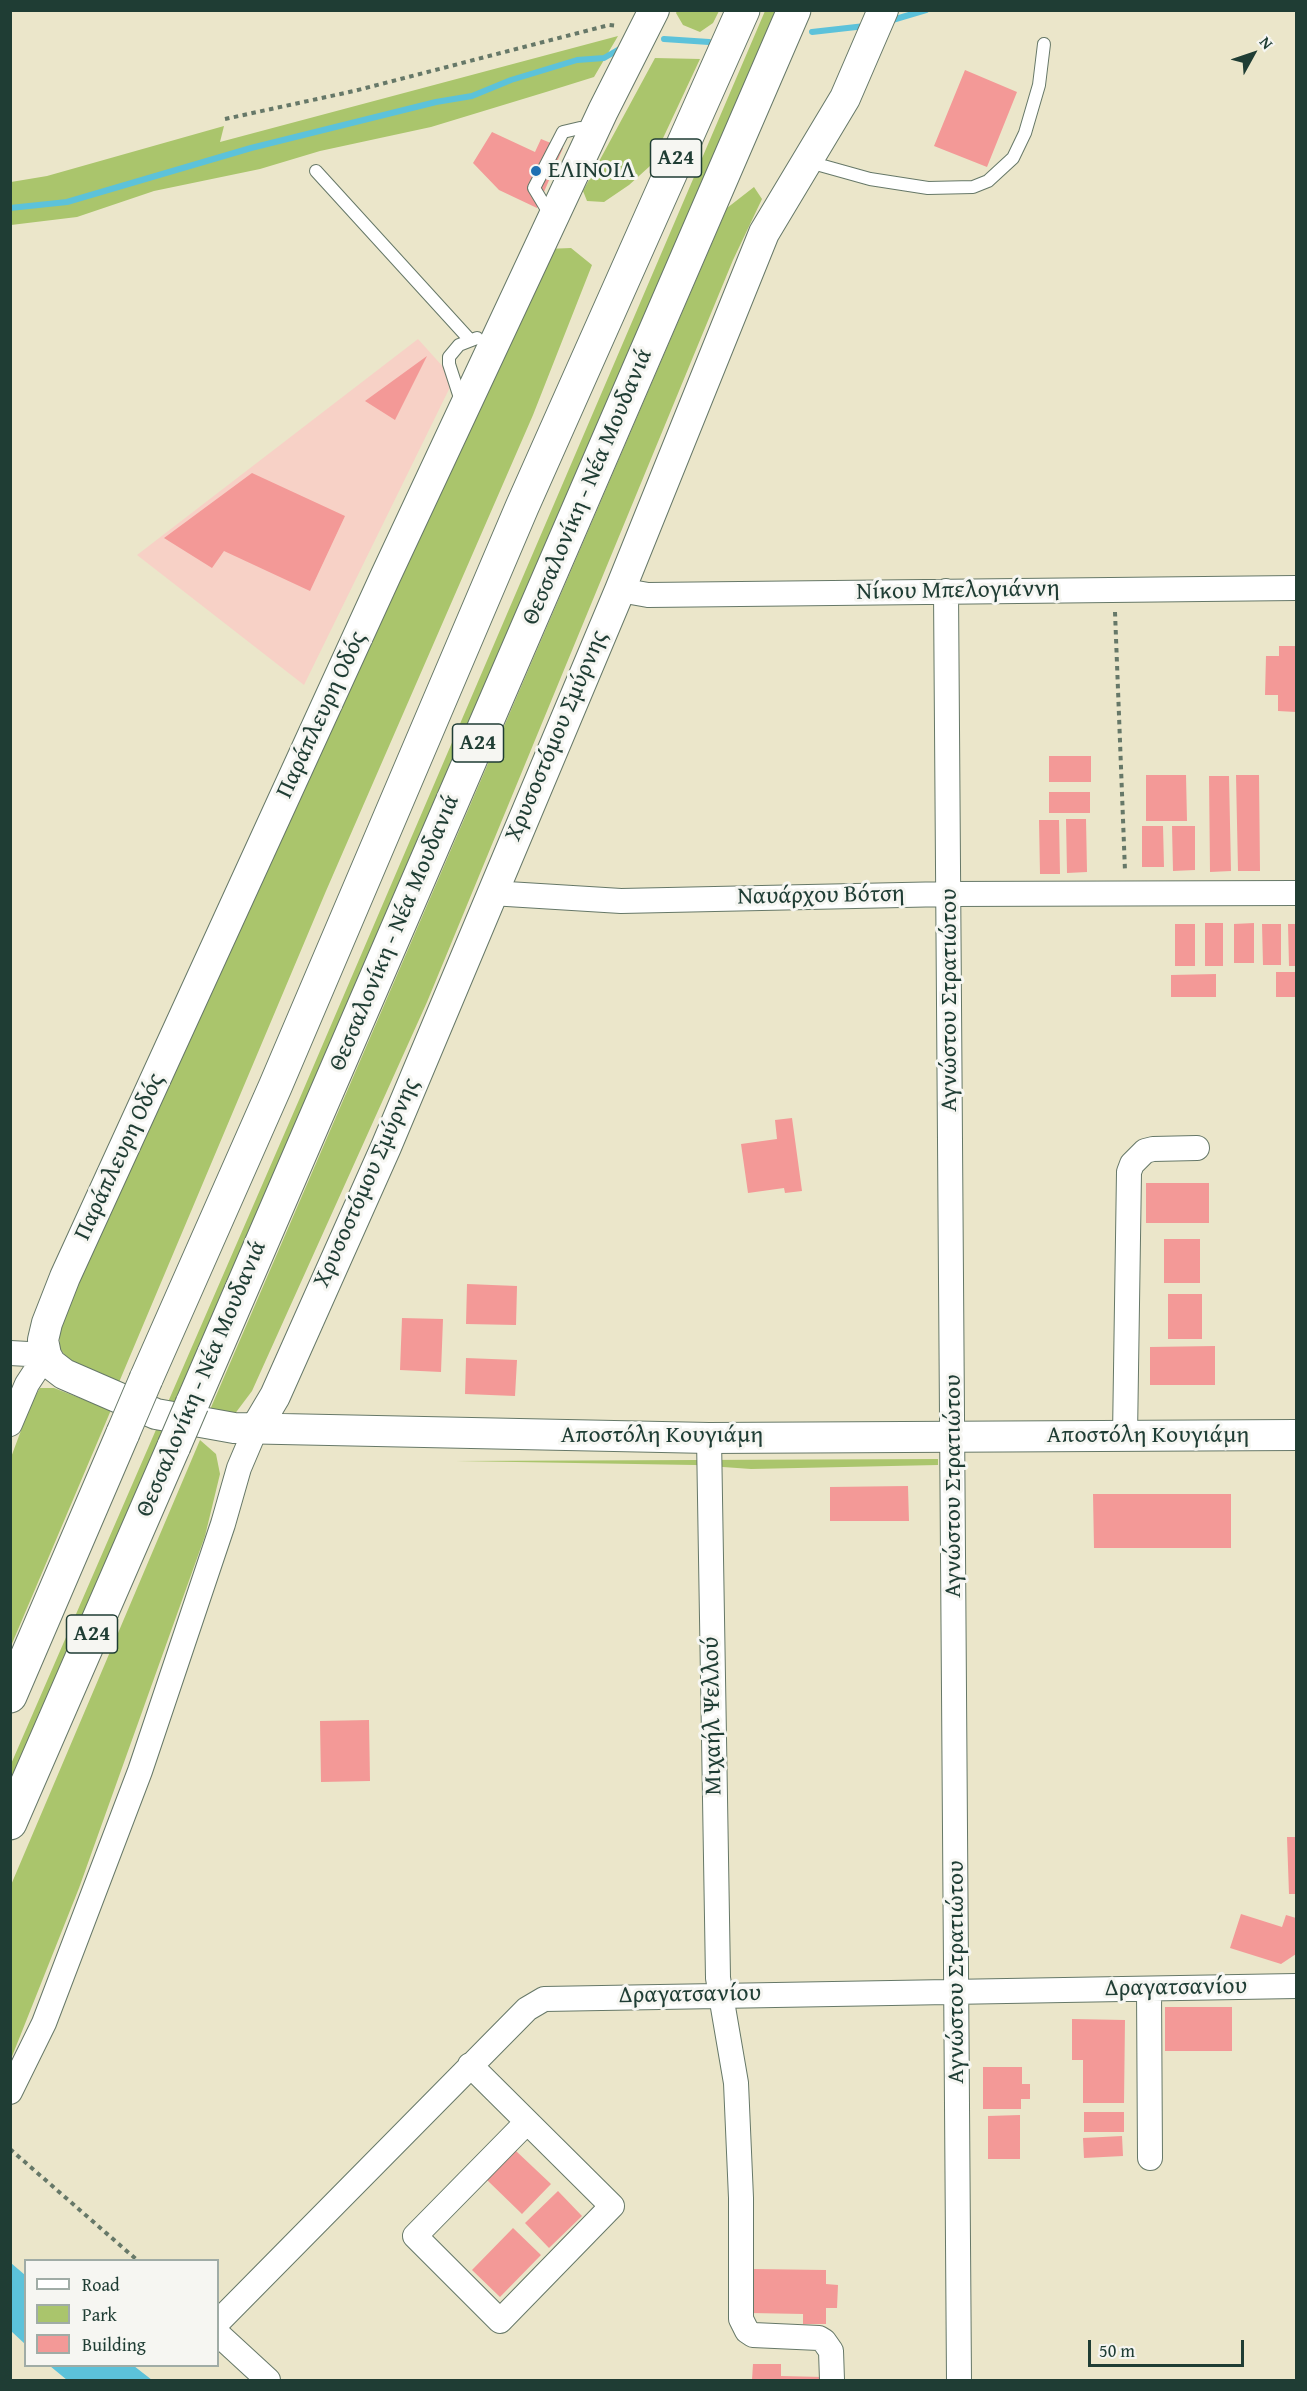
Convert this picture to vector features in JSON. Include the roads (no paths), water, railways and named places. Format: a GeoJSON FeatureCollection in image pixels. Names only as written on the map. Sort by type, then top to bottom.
{"type":"FeatureCollection","features":[{"type":"Feature","properties":{"kind":"highway","name":"Θεσσαλονίκη - Νέα Μουδανιά"},"geometry":{"type":"LineString","coordinates":[[10,1823],[794,10]]}},
{"type":"Feature","properties":{"kind":"highway","name":"Θεσσαλονίκη - Νέα Μουδανιά"},"geometry":{"type":"LineString","coordinates":[[10,1696],[275,1087],[522,507],[742,12]]}},
{"type":"Feature","properties":{"kind":"street","name":"Χρυσοστόμου Σμύρνης"},"geometry":{"type":"LineString","coordinates":[[256,1428],[275,1396],[386,1147],[620,590],[764,233],[845,98],[882,13]]}},
{"type":"Feature","properties":{"kind":"street","name":"Παράπλευρη Οδός"},"geometry":{"type":"LineString","coordinates":[[46,1355],[43,1340],[47,1323],[65,1276],[464,409],[484,337],[552,219],[650,19]]}},
{"type":"Feature","properties":{"kind":"street","name":"Νίκου Μπελογιάννη"},"geometry":{"type":"LineString","coordinates":[[620,590],[648,594],[1296,588]]}},
{"type":"Feature","properties":{"kind":"street","name":"Αγνώστου Στρατιώτου"},"geometry":{"type":"LineString","coordinates":[[946,591],[959,2380]]}},
{"type":"Feature","properties":{"kind":"street","name":"Ναυάρχου Βότση"},"geometry":{"type":"LineString","coordinates":[[491,893],[621,901],[949,894],[1296,893]]}},
{"type":"Feature","properties":{"kind":"street"},"geometry":{"type":"LineString","coordinates":[[1125,1436],[1129,1172],[1132,1164],[1145,1151],[1197,1148]]}},
{"type":"Feature","properties":{"kind":"street"},"geometry":{"type":"LineString","coordinates":[[10,1353],[46,1355]]}},
{"type":"Feature","properties":{"kind":"street"},"geometry":{"type":"LineString","coordinates":[[10,1424],[27,1384],[46,1355]]}},
{"type":"Feature","properties":{"kind":"street","name":"Αποστόλη Κουγιάμη"},"geometry":{"type":"LineString","coordinates":[[46,1355],[51,1364],[64,1374],[156,1414],[234,1428],[709,1438],[1296,1435]]}},
{"type":"Feature","properties":{"kind":"street"},"geometry":{"type":"LineString","coordinates":[[275,1396],[283,1408],[308,1430]]}},
{"type":"Feature","properties":{"kind":"street"},"geometry":{"type":"LineString","coordinates":[[10,2092],[44,2022],[140,1771],[223,1524],[239,1468],[256,1428]]}},
{"type":"Feature","properties":{"kind":"street","name":"Μιχαήλ Ψελλού"},"geometry":{"type":"LineString","coordinates":[[709,1438],[719,1994],[736,2083],[741,2198],[741,2307],[744,2326],[753,2335],[819,2338],[831,2351],[832,2380]]}},
{"type":"Feature","properties":{"kind":"street","name":"Δραγατσανίου"},"geometry":{"type":"LineString","coordinates":[[219,2321],[526,2009],[544,1999],[719,1994],[957,1993],[1296,1986]]}},
{"type":"Feature","properties":{"kind":"street"},"geometry":{"type":"LineString","coordinates":[[1149,1989],[1150,2158]]}},
{"type":"Feature","properties":{"kind":"street"},"geometry":{"type":"LineString","coordinates":[[471,2065],[612,2206],[500,2321],[415,2236],[527,2122]]}},
{"type":"Feature","properties":{"kind":"street"},"geometry":{"type":"LineString","coordinates":[[219,2335],[268,2380]]}},
{"type":"Feature","properties":{"kind":"lane"},"geometry":{"type":"LineString","coordinates":[[808,162],[870,179],[928,188],[972,187],[988,181],[1013,158],[1025,133],[1039,85],[1044,45]]}},
{"type":"Feature","properties":{"kind":"lane"},"geometry":{"type":"LineString","coordinates":[[552,219],[534,188],[563,132],[580,128]]}},
{"type":"Feature","properties":{"kind":"lane"},"geometry":{"type":"LineString","coordinates":[[316,171],[484,337]]}},
{"type":"Feature","properties":{"kind":"water"},"geometry":{"type":"Polygon","coordinates":[[[11,2263],[24,2274],[24,2343],[11,2331],[11,2263]]]}},
{"type":"Feature","properties":{"kind":"water"},"geometry":{"type":"Polygon","coordinates":[[[51,2367],[135,2367],[152,2380],[67,2380],[51,2367]]]}},
{"type":"Feature","properties":{"kind":"waterway"},"geometry":{"type":"LineString","coordinates":[[889,21],[926,10]]}},
{"type":"Feature","properties":{"kind":"waterway"},"geometry":{"type":"LineString","coordinates":[[812,32],[865,26]]}},
{"type":"Feature","properties":{"kind":"waterway"},"geometry":{"type":"LineString","coordinates":[[664,39],[709,42]]}},
{"type":"Feature","properties":{"kind":"waterway"},"geometry":{"type":"LineString","coordinates":[[10,208],[67,202],[251,148],[436,102],[472,96],[511,80],[577,60],[604,58],[623,47]]}},
{"type":"Feature","properties":{"kind":"place","name":"ΕΛΙΝΟΙΛ"},"geometry":{"type":"Point","coordinates":[536,171]}}]}
